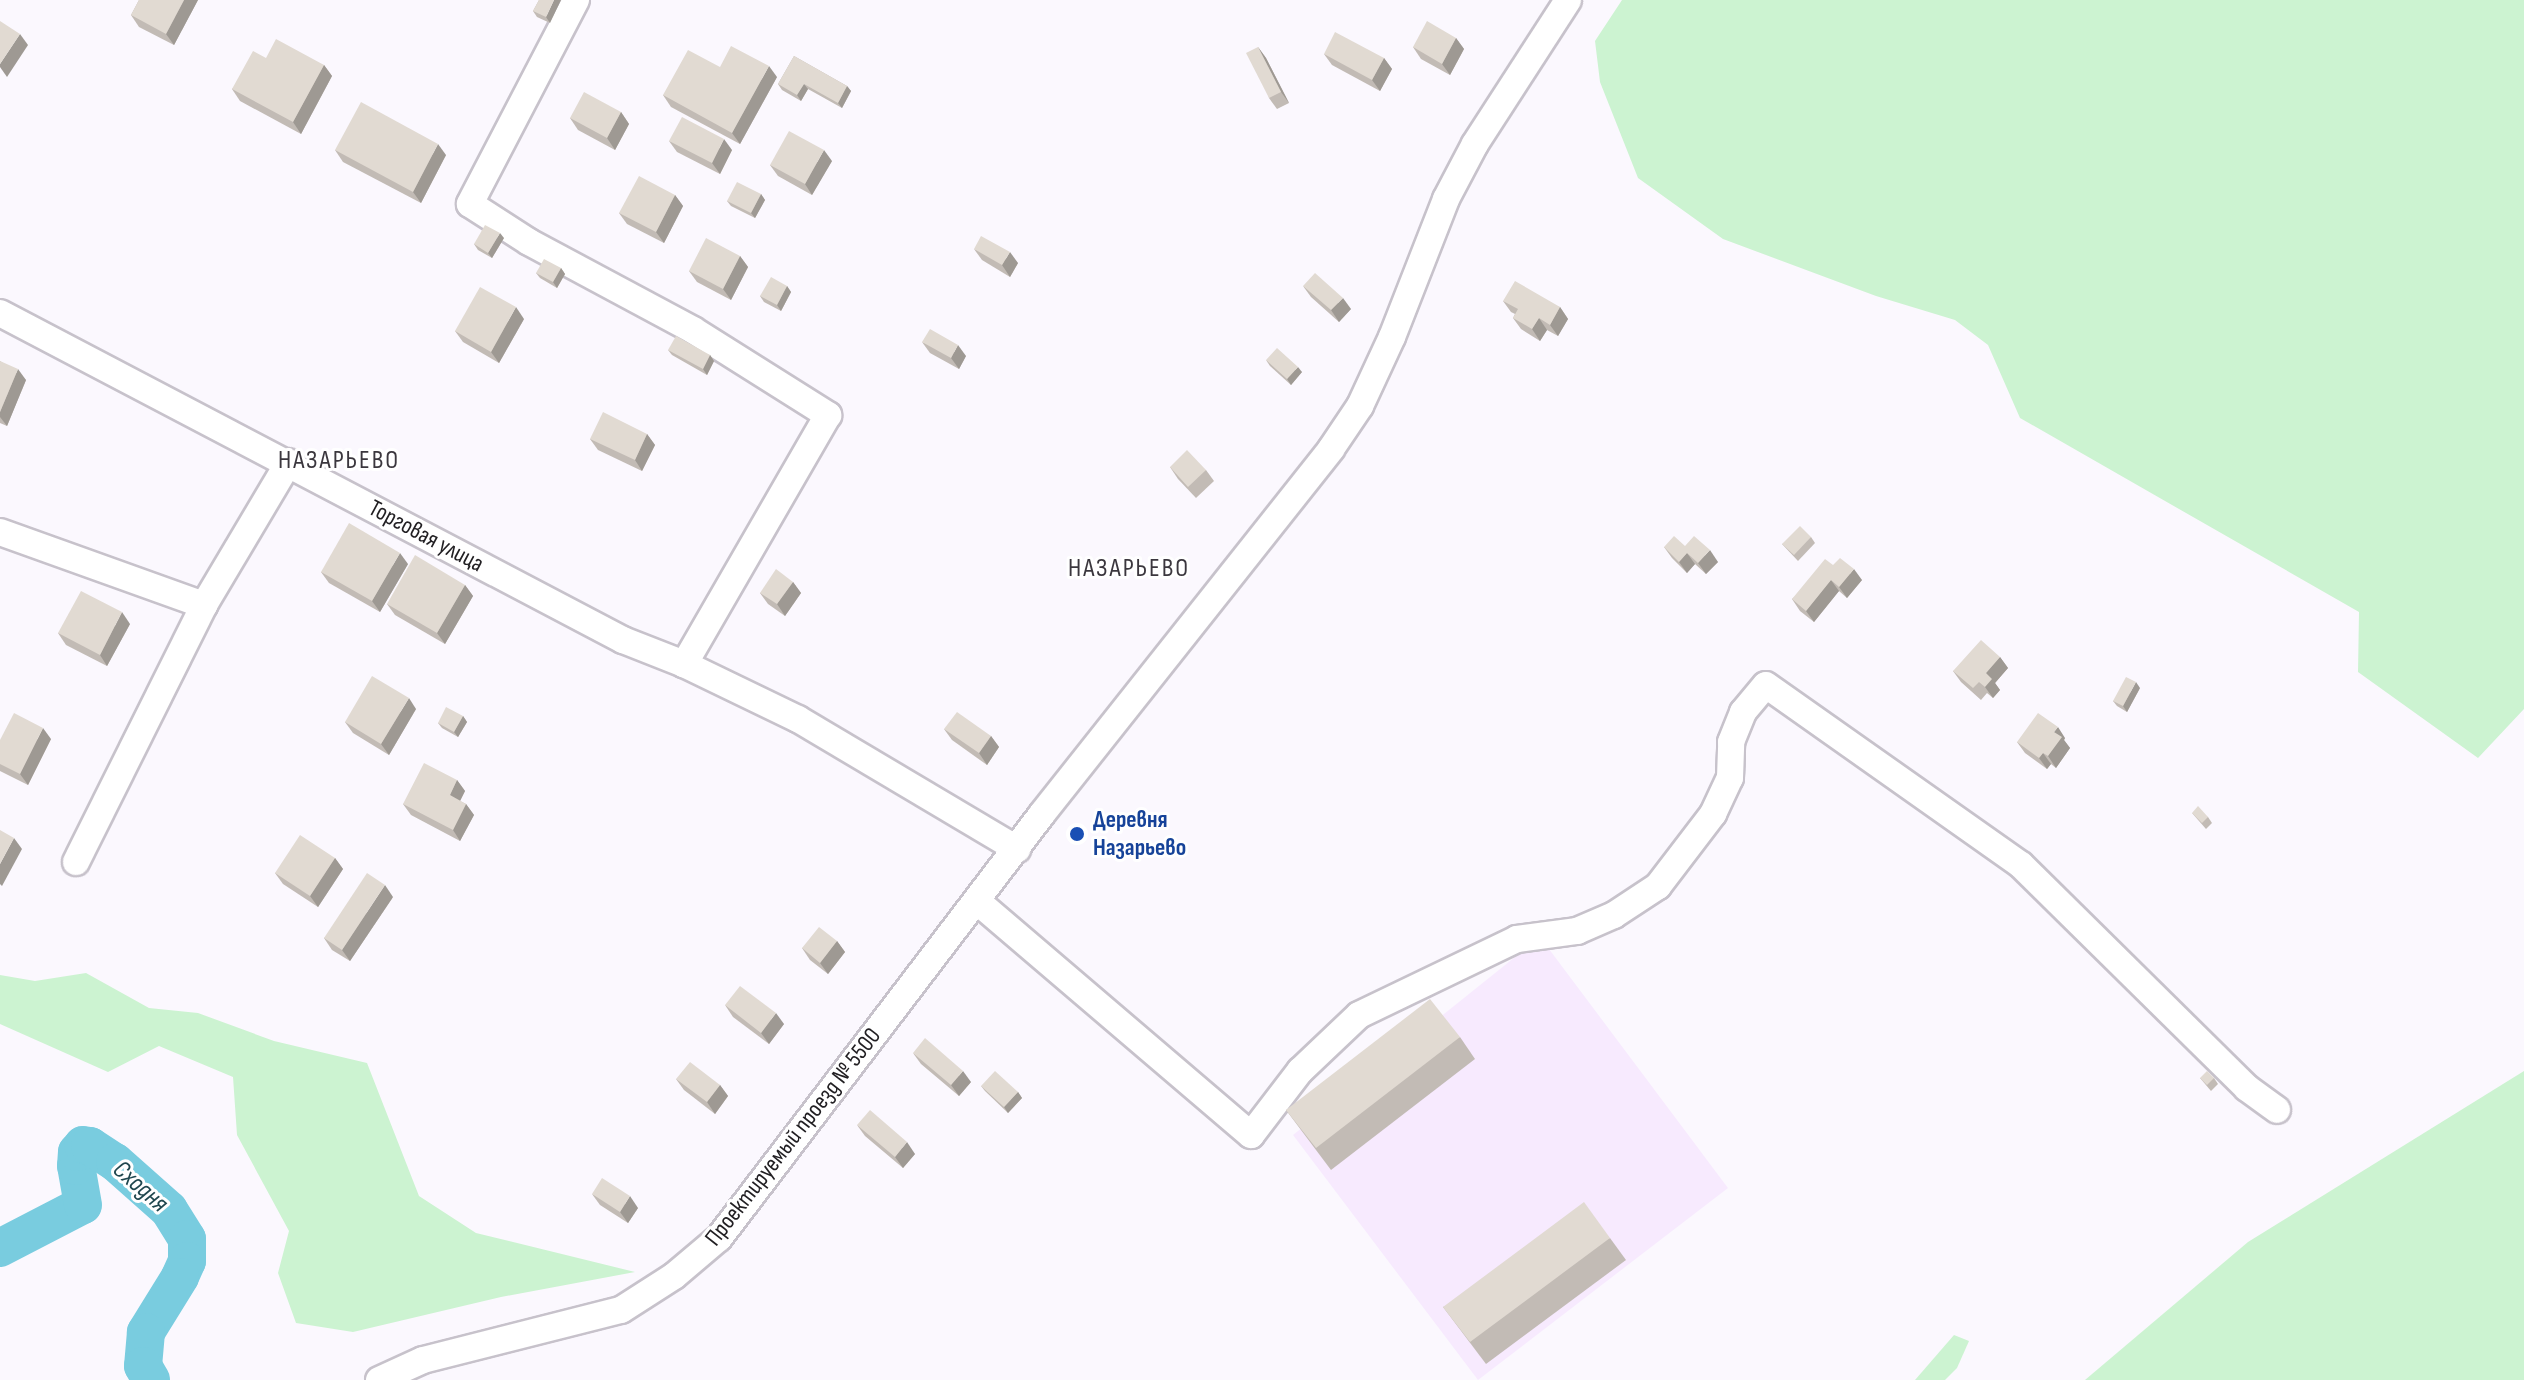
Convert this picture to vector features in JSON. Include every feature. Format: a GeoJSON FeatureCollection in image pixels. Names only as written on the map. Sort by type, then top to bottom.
{"type":"FeatureCollection","features":[{"type":"Feature","properties":{"kind":"street"},"geometry":{"type":"LineString","coordinates":[[576,0],[470,204],[529,242],[693,330],[828,415],[684,664]]}},
{"type":"Feature","properties":{"kind":"street","name":"Проектируемый проезд № 5500"},"geometry":{"type":"LineString","coordinates":[[379,1380],[423,1360],[621,1310],[674,1276],[719,1238],[1017,849],[1331,449],[1360,406],[1392,337],[1446,199],[1475,144],[1568,0]]}},
{"type":"Feature","properties":{"kind":"street","name":"Торговая улица"},"geometry":{"type":"LineString","coordinates":[[0,313],[623,640],[684,664],[798,719],[1017,849]]}},
{"type":"Feature","properties":{"kind":"street"},"geometry":{"type":"LineString","coordinates":[[76,862],[204,605],[289,462]]}},
{"type":"Feature","properties":{"kind":"street"},"geometry":{"type":"LineString","coordinates":[[0,532],[204,605]]}},
{"type":"Feature","properties":{"kind":"street"},"geometry":{"type":"LineString","coordinates":[[978,902],[1251,1135],[1300,1071],[1359,1015],[1517,939],[1577,931],[1614,915],[1658,886],[1713,814],[1730,778],[1731,742],[1743,712],[1766,685],[2021,865],[2247,1088],[2277,1110]]}},
{"type":"Feature","properties":{"kind":"shaded area"},"geometry":{"type":"Polygon","coordinates":[[[1540,937],[1728,1188],[1478,1380],[1293,1135],[1540,937]]]}},
{"type":"Feature","properties":{"kind":"green space"},"geometry":{"type":"Polygon","coordinates":[[[1622,0],[2524,0],[2524,709],[2478,758],[2358,672],[2359,612],[2020,418],[1988,345],[1955,320],[1876,296],[1723,239],[1638,178],[1600,82],[1595,41],[1622,0]]]}},
{"type":"Feature","properties":{"kind":"green space"},"geometry":{"type":"Polygon","coordinates":[[[86,973],[149,1008],[198,1013],[274,1041],[367,1063],[419,1196],[476,1233],[635,1272],[501,1297],[353,1332],[296,1323],[278,1273],[289,1231],[237,1135],[233,1077],[159,1046],[108,1072],[0,1024],[0,975],[35,981],[86,973]]]}},
{"type":"Feature","properties":{"kind":"green space"},"geometry":{"type":"Polygon","coordinates":[[[2524,1071],[2524,1380],[2085,1380],[2248,1242],[2524,1071]]]}},
{"type":"Feature","properties":{"kind":"green space"},"geometry":{"type":"Polygon","coordinates":[[[1954,1335],[1969,1341],[1957,1368],[1945,1380],[1915,1380],[1954,1335]]]}},
{"type":"Feature","properties":{"kind":"building"},"geometry":{"type":"Polygon","coordinates":[[[139,0],[184,0],[166,34],[131,15],[139,0]]]}},
{"type":"Feature","properties":{"kind":"building"},"geometry":{"type":"Polygon","coordinates":[[[539,0],[554,0],[546,17],[533,11],[539,0]]]}},
{"type":"Feature","properties":{"kind":"building"},"geometry":{"type":"Polygon","coordinates":[[[0,21],[20,34],[0,64],[0,21]]]}},
{"type":"Feature","properties":{"kind":"building"},"geometry":{"type":"Polygon","coordinates":[[[1427,21],[1456,38],[1442,64],[1413,47],[1427,21]]]}},
{"type":"Feature","properties":{"kind":"building"},"geometry":{"type":"Polygon","coordinates":[[[1335,32],[1384,58],[1372,80],[1324,54],[1335,32]]]}},
{"type":"Feature","properties":{"kind":"building"},"geometry":{"type":"Polygon","coordinates":[[[276,39],[324,65],[293,122],[232,89],[253,51],[266,58],[276,39]]]}},
{"type":"Feature","properties":{"kind":"building"},"geometry":{"type":"Polygon","coordinates":[[[731,46],[769,66],[732,133],[663,95],[688,50],[720,67],[731,46]]]}},
{"type":"Feature","properties":{"kind":"building"},"geometry":{"type":"Polygon","coordinates":[[[1258,47],[1281,92],[1269,98],[1246,53],[1258,47]]]}},
{"type":"Feature","properties":{"kind":"building"},"geometry":{"type":"Polygon","coordinates":[[[794,56],[847,86],[838,103],[804,84],[797,95],[778,84],[794,56]]]}},
{"type":"Feature","properties":{"kind":"building"},"geometry":{"type":"Polygon","coordinates":[[[584,92],[621,112],[607,138],[570,118],[584,92]]]}},
{"type":"Feature","properties":{"kind":"building"},"geometry":{"type":"Polygon","coordinates":[[[361,102],[438,144],[413,192],[335,150],[361,102]]]}},
{"type":"Feature","properties":{"kind":"building"},"geometry":{"type":"Polygon","coordinates":[[[682,117],[724,139],[712,163],[669,141],[682,117]]]}},
{"type":"Feature","properties":{"kind":"building"},"geometry":{"type":"Polygon","coordinates":[[[789,131],[824,150],[805,184],[770,165],[789,131]]]}},
{"type":"Feature","properties":{"kind":"building"},"geometry":{"type":"Polygon","coordinates":[[[639,176],[675,195],[656,232],[619,213],[639,176]]]}},
{"type":"Feature","properties":{"kind":"building"},"geometry":{"type":"Polygon","coordinates":[[[737,182],[761,194],[751,213],[727,201],[737,182]]]}},
{"type":"Feature","properties":{"kind":"building"},"geometry":{"type":"Polygon","coordinates":[[[485,225],[500,233],[488,253],[474,244],[485,225]]]}},
{"type":"Feature","properties":{"kind":"building"},"geometry":{"type":"Polygon","coordinates":[[[981,236],[1010,252],[1002,265],[974,249],[981,236]]]}},
{"type":"Feature","properties":{"kind":"building"},"geometry":{"type":"Polygon","coordinates":[[[706,238],[740,256],[723,289],[689,271],[706,238]]]}},
{"type":"Feature","properties":{"kind":"building"},"geometry":{"type":"Polygon","coordinates":[[[544,259],[561,268],[553,282],[536,273],[544,259]]]}},
{"type":"Feature","properties":{"kind":"building"},"geometry":{"type":"Polygon","coordinates":[[[1315,273],[1343,298],[1331,310],[1303,286],[1315,273]]]}},
{"type":"Feature","properties":{"kind":"building"},"geometry":{"type":"Polygon","coordinates":[[[771,277],[787,286],[777,305],[760,296],[771,277]]]}},
{"type":"Feature","properties":{"kind":"building"},"geometry":{"type":"Polygon","coordinates":[[[1515,281],[1560,307],[1550,325],[1539,318],[1532,329],[1513,318],[1518,309],[1503,301],[1515,281]]]}},
{"type":"Feature","properties":{"kind":"building"},"geometry":{"type":"Polygon","coordinates":[[[480,287],[516,307],[491,352],[455,331],[480,287]]]}},
{"type":"Feature","properties":{"kind":"building"},"geometry":{"type":"Polygon","coordinates":[[[930,329],[958,345],[951,358],[922,342],[930,329]]]}},
{"type":"Feature","properties":{"kind":"building"},"geometry":{"type":"Polygon","coordinates":[[[676,336],[710,355],[703,369],[668,350],[676,336]]]}},
{"type":"Feature","properties":{"kind":"building"},"geometry":{"type":"Polygon","coordinates":[[[1277,348],[1298,367],[1287,379],[1266,360],[1277,348]]]}},
{"type":"Feature","properties":{"kind":"building"},"geometry":{"type":"Polygon","coordinates":[[[0,361],[18,369],[0,412],[0,361]]]}},
{"type":"Feature","properties":{"kind":"building"},"geometry":{"type":"Polygon","coordinates":[[[603,412],[647,434],[635,460],[590,439],[603,412]]]}},
{"type":"Feature","properties":{"kind":"building"},"geometry":{"type":"Polygon","coordinates":[[[1187,450],[1206,470],[1188,487],[1170,467],[1187,450]]]}},
{"type":"Feature","properties":{"kind":"building"},"geometry":{"type":"Polygon","coordinates":[[[349,523],[400,553],[372,601],[321,572],[349,523]]]}},
{"type":"Feature","properties":{"kind":"building"},"geometry":{"type":"Polygon","coordinates":[[[1800,526],[1811,537],[1794,555],[1782,544],[1800,526]]]}},
{"type":"Feature","properties":{"kind":"building"},"geometry":{"type":"Polygon","coordinates":[[[1674,536],[1685,546],[1694,536],[1710,550],[1698,563],[1687,553],[1679,562],[1664,547],[1674,536]]]}},
{"type":"Feature","properties":{"kind":"building"},"geometry":{"type":"Polygon","coordinates":[[[415,555],[465,585],[437,633],[387,604],[415,555]]]}},
{"type":"Feature","properties":{"kind":"building"},"geometry":{"type":"Polygon","coordinates":[[[1840,558],[1854,569],[1839,587],[1831,580],[1806,611],[1792,599],[1825,559],[1833,565],[1840,558]]]}},
{"type":"Feature","properties":{"kind":"building"},"geometry":{"type":"Polygon","coordinates":[[[776,569],[793,582],[777,604],[760,593],[776,569]]]}},
{"type":"Feature","properties":{"kind":"building"},"geometry":{"type":"Polygon","coordinates":[[[81,591],[122,612],[100,655],[58,633],[81,591]]]}},
{"type":"Feature","properties":{"kind":"building"},"geometry":{"type":"Polygon","coordinates":[[[1981,640],[2000,657],[1986,673],[1992,679],[1985,687],[1979,682],[1973,688],[1953,671],[1981,640]]]}},
{"type":"Feature","properties":{"kind":"building"},"geometry":{"type":"Polygon","coordinates":[[[372,676],[409,698],[381,744],[345,722],[372,676]]]}},
{"type":"Feature","properties":{"kind":"building"},"geometry":{"type":"Polygon","coordinates":[[[2126,677],[2136,682],[2123,706],[2113,701],[2126,677]]]}},
{"type":"Feature","properties":{"kind":"building"},"geometry":{"type":"Polygon","coordinates":[[[446,707],[463,716],[454,732],[438,723],[446,707]]]}},
{"type":"Feature","properties":{"kind":"building"},"geometry":{"type":"Polygon","coordinates":[[[957,712],[991,736],[979,753],[944,729],[957,712]]]}},
{"type":"Feature","properties":{"kind":"building"},"geometry":{"type":"Polygon","coordinates":[[[14,713],[43,728],[20,774],[0,764],[0,740],[14,713]]]}},
{"type":"Feature","properties":{"kind":"building"},"geometry":{"type":"Polygon","coordinates":[[[2038,713],[2058,727],[2054,732],[2062,737],[2048,756],[2043,753],[2039,758],[2017,742],[2038,713]]]}},
{"type":"Feature","properties":{"kind":"building"},"geometry":{"type":"Polygon","coordinates":[[[424,763],[457,780],[450,795],[466,804],[453,830],[403,804],[424,763]]]}},
{"type":"Feature","properties":{"kind":"building"},"geometry":{"type":"Polygon","coordinates":[[[2198,806],[2208,817],[2202,823],[2192,813],[2198,806]]]}},
{"type":"Feature","properties":{"kind":"building"},"geometry":{"type":"Polygon","coordinates":[[[0,830],[14,838],[0,864],[0,830]]]}},
{"type":"Feature","properties":{"kind":"building"},"geometry":{"type":"Polygon","coordinates":[[[300,835],[335,858],[310,896],[275,873],[300,835]]]}},
{"type":"Feature","properties":{"kind":"building"},"geometry":{"type":"Polygon","coordinates":[[[367,873],[385,885],[342,950],[324,938],[367,873]]]}},
{"type":"Feature","properties":{"kind":"building"},"geometry":{"type":"Polygon","coordinates":[[[819,927],[837,941],[820,963],[802,948],[819,927]]]}},
{"type":"Feature","properties":{"kind":"building"},"geometry":{"type":"Polygon","coordinates":[[[740,986],[776,1013],[761,1033],[725,1005],[740,986]]]}},
{"type":"Feature","properties":{"kind":"building"},"geometry":{"type":"Polygon","coordinates":[[[1430,999],[1460,1037],[1316,1148],[1286,1110],[1430,999]]]}},
{"type":"Feature","properties":{"kind":"building"},"geometry":{"type":"Polygon","coordinates":[[[925,1038],[963,1071],[951,1085],[913,1053],[925,1038]]]}},
{"type":"Feature","properties":{"kind":"building"},"geometry":{"type":"Polygon","coordinates":[[[690,1062],[720,1085],[707,1102],[676,1079],[690,1062]]]}},
{"type":"Feature","properties":{"kind":"building"},"geometry":{"type":"Polygon","coordinates":[[[995,1071],[1018,1092],[1004,1107],[981,1086],[995,1071]]]}},
{"type":"Feature","properties":{"kind":"building"},"geometry":{"type":"Polygon","coordinates":[[[2207,1071],[2214,1078],[2207,1085],[2200,1078],[2207,1071]]]}},
{"type":"Feature","properties":{"kind":"building"},"geometry":{"type":"Polygon","coordinates":[[[870,1110],[907,1142],[895,1157],[857,1125],[870,1110]]]}},
{"type":"Feature","properties":{"kind":"building"},"geometry":{"type":"Polygon","coordinates":[[[602,1178],[630,1196],[620,1212],[592,1194],[602,1178]]]}},
{"type":"Feature","properties":{"kind":"building"},"geometry":{"type":"Polygon","coordinates":[[[1584,1202],[1610,1238],[1470,1342],[1443,1307],[1584,1202]]]}},
{"type":"Feature","properties":{"kind":"waterway","name":"Сходня"},"geometry":{"type":"LineString","coordinates":[[0,1248],[83,1205],[76,1166],[77,1152],[83,1145],[90,1146],[115,1162],[169,1210],[187,1239],[187,1261],[180,1277],[146,1332],[143,1366],[151,1380]]}},
{"type":"Feature","properties":{"kind":"place","name":"Деревня Назарьево"},"geometry":{"type":"Point","coordinates":[1077,834]}},
{"type":"Feature","properties":{"kind":"district","name":"НАЗАРЬЕВО"},"geometry":{"type":"Point","coordinates":[339,461]}},
{"type":"Feature","properties":{"kind":"district","name":"НАЗАРЬЕВО"},"geometry":{"type":"Point","coordinates":[1129,569]}}]}
